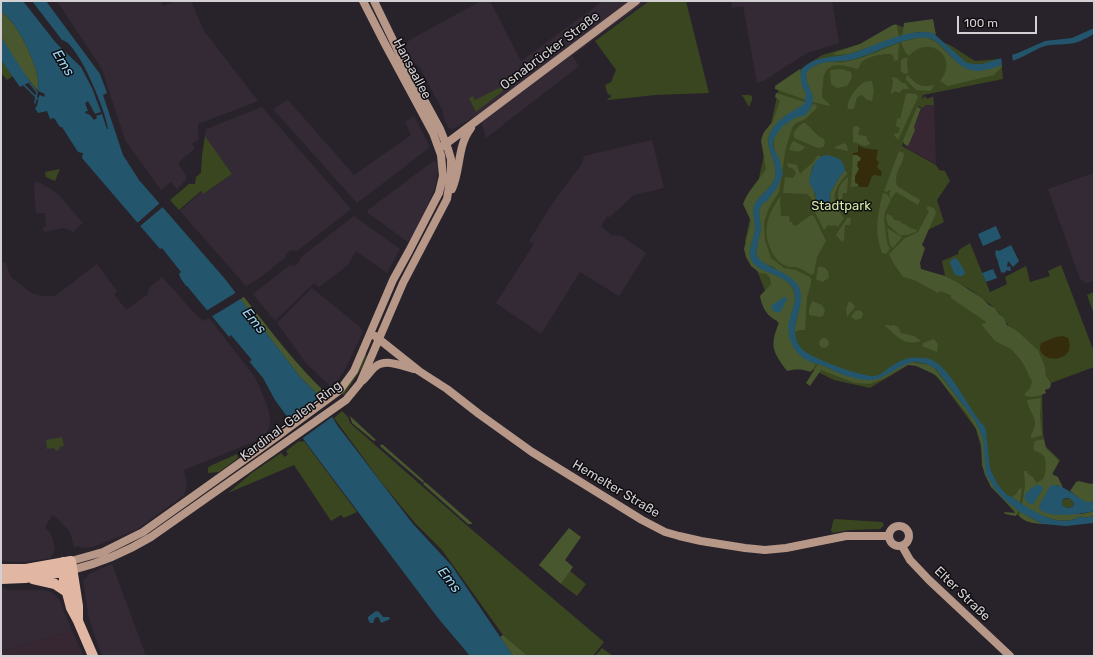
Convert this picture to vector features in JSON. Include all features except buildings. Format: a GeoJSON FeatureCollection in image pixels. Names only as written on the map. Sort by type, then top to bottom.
{"type":"FeatureCollection","features":[{"type":"Feature","properties":{"kind":"main road","name":"Hansaallee"},"geometry":{"type":"LineString","coordinates":[[363,1],[433,133],[439,148]]}},
{"type":"Feature","properties":{"kind":"main road","name":"Hansaallee"},"geometry":{"type":"LineString","coordinates":[[374,1],[405,65],[446,143]]}},
{"type":"Feature","properties":{"kind":"main road","name":"Osnabrücker Straße"},"geometry":{"type":"LineString","coordinates":[[439,148],[636,1]]}},
{"type":"Feature","properties":{"kind":"main road","name":"Osnabrücker Straße"},"geometry":{"type":"LineString","coordinates":[[447,199],[455,182],[464,141],[468,132],[478,120]]}},
{"type":"Feature","properties":{"kind":"main road","name":"Kardinal-Galen-Ring"},"geometry":{"type":"LineString","coordinates":[[1,579],[25,578],[67,566],[113,557],[146,540],[346,400],[360,383],[403,283],[447,199],[451,167],[446,143]]}},
{"type":"Feature","properties":{"kind":"main road","name":"Kardinal-Galen-Ring"},"geometry":{"type":"LineString","coordinates":[[1,569],[67,566],[119,545],[143,532],[340,390],[354,371],[393,280],[412,247],[439,193],[442,184],[443,169],[439,148]]}},
{"type":"Feature","properties":{"kind":"main road","name":"Hemelter Straße"},"geometry":{"type":"LineString","coordinates":[[371,332],[419,371],[447,389],[532,452],[642,520],[665,532],[701,541],[765,550],[786,548],[846,536],[889,536]]}},
{"type":"Feature","properties":{"kind":"main road"},"geometry":{"type":"LineString","coordinates":[[360,383],[374,368],[382,363],[392,363],[419,371]]}},
{"type":"Feature","properties":{"kind":"main road"},"geometry":{"type":"LineString","coordinates":[[899,526],[906,529],[909,536],[908,540],[902,546],[893,544],[889,536],[890,532],[899,526]]}},
{"type":"Feature","properties":{"kind":"main road","name":"Elter Straße"},"geometry":{"type":"LineString","coordinates":[[902,546],[910,560],[923,574],[1010,656]]}},
{"type":"Feature","properties":{"kind":"main road"},"geometry":{"type":"LineString","coordinates":[[67,566],[66,592],[71,608],[93,656]]}},
{"type":"Feature","properties":{"kind":"main road"},"geometry":{"type":"LineString","coordinates":[[67,566],[78,606],[78,621]]}},
{"type":"Feature","properties":{"kind":"main road"},"geometry":{"type":"LineString","coordinates":[[25,578],[52,583],[66,592]]}},
{"type":"Feature","properties":{"kind":"shaded area"},"geometry":{"type":"Polygon","coordinates":[[[57,1],[161,1],[163,6],[175,1],[191,1],[204,31],[258,101],[198,124],[199,139],[192,144],[195,148],[178,163],[186,175],[186,180],[177,189],[171,182],[161,190],[125,140],[102,69],[57,1]]]}},
{"type":"Feature","properties":{"kind":"shaded area"},"geometry":{"type":"Polygon","coordinates":[[[481,1],[490,1],[521,61],[603,1],[646,1],[572,56],[579,66],[486,138],[479,114],[453,129],[449,128],[443,116],[443,111],[419,66],[411,61],[405,48],[407,42],[413,38],[481,1]]]}},
{"type":"Feature","properties":{"kind":"shaded area"},"geometry":{"type":"Polygon","coordinates":[[[731,1],[832,1],[839,43],[807,53],[765,80],[757,83],[743,6],[732,8],[731,1]]]}},
{"type":"Feature","properties":{"kind":"shaded area"},"geometry":{"type":"Polygon","coordinates":[[[934,96],[936,164],[905,147],[926,98],[934,96]]]}},
{"type":"Feature","properties":{"kind":"shaded area"},"geometry":{"type":"Polygon","coordinates":[[[288,100],[354,175],[411,135],[405,122],[414,116],[429,145],[429,148],[357,203],[273,109],[288,100]]]}},
{"type":"Feature","properties":{"kind":"shaded area"},"geometry":{"type":"Polygon","coordinates":[[[262,107],[351,209],[297,251],[291,250],[286,254],[286,257],[258,279],[246,286],[180,211],[201,192],[203,194],[232,174],[205,136],[206,129],[262,107]]]}},
{"type":"Feature","properties":{"kind":"shaded area"},"geometry":{"type":"Polygon","coordinates":[[[652,140],[664,188],[634,195],[610,217],[607,216],[601,226],[611,235],[621,236],[646,253],[619,296],[580,272],[541,334],[496,303],[534,244],[529,241],[554,201],[582,164],[584,156],[652,140]]]}},
{"type":"Feature","properties":{"kind":"shaded area"},"geometry":{"type":"Polygon","coordinates":[[[435,161],[438,165],[436,184],[415,232],[408,242],[368,213],[368,210],[435,161]]]}},
{"type":"Feature","properties":{"kind":"shaded area"},"geometry":{"type":"Polygon","coordinates":[[[1094,173],[1094,281],[1086,283],[1080,279],[1048,189],[1094,173]]]}},
{"type":"Feature","properties":{"kind":"shaded area"},"geometry":{"type":"Polygon","coordinates":[[[36,181],[59,195],[83,223],[73,232],[64,228],[44,232],[43,227],[46,227],[45,213],[36,213],[34,187],[36,181]]]}},
{"type":"Feature","properties":{"kind":"shaded area"},"geometry":{"type":"Polygon","coordinates":[[[354,216],[400,249],[387,273],[356,251],[348,265],[319,287],[314,283],[275,321],[253,294],[290,265],[295,266],[301,257],[354,216]]]}},
{"type":"Feature","properties":{"kind":"shaded area"},"geometry":{"type":"Polygon","coordinates":[[[5,262],[11,277],[31,293],[41,296],[55,296],[97,264],[117,291],[114,294],[126,310],[148,294],[149,288],[162,277],[199,318],[203,321],[209,318],[254,376],[269,411],[270,423],[268,431],[256,441],[184,470],[187,486],[184,495],[136,530],[93,547],[74,547],[70,532],[57,518],[52,515],[45,528],[50,533],[55,549],[50,558],[24,562],[1,561],[1,263],[5,262]]]}},
{"type":"Feature","properties":{"kind":"shaded area"},"geometry":{"type":"Polygon","coordinates":[[[312,288],[360,327],[363,332],[343,373],[331,387],[305,362],[277,323],[312,288]]]}},
{"type":"Feature","properties":{"kind":"shaded area"},"geometry":{"type":"Polygon","coordinates":[[[112,564],[146,656],[103,656],[98,645],[89,618],[83,581],[89,574],[112,564]]]}},
{"type":"Feature","properties":{"kind":"shaded area"},"geometry":{"type":"Polygon","coordinates":[[[1,587],[8,590],[43,590],[51,592],[59,599],[72,631],[1,651],[1,587]]]}},
{"type":"Feature","properties":{"kind":"shaded area"},"geometry":{"type":"Polygon","coordinates":[[[72,631],[84,656],[1,656],[1,651],[72,631]]]}},
{"type":"Feature","properties":{"kind":"green space"},"geometry":{"type":"Polygon","coordinates":[[[649,1],[686,1],[709,93],[607,99],[611,97],[610,94],[608,95],[605,85],[611,82],[616,70],[595,41],[649,1]]]}},
{"type":"Feature","properties":{"kind":"green space"},"geometry":{"type":"Polygon","coordinates":[[[1,11],[12,22],[26,44],[37,73],[38,88],[40,92],[26,75],[1,36],[1,11]]]}},
{"type":"Feature","properties":{"kind":"green space"},"geometry":{"type":"Polygon","coordinates":[[[933,19],[936,35],[927,32],[919,32],[902,36],[904,23],[933,19]]]}},
{"type":"Feature","properties":{"kind":"green space","name":"Stadtpark"},"geometry":{"type":"Polygon","coordinates":[[[895,24],[950,45],[975,61],[1001,59],[1003,79],[923,95],[922,99],[925,96],[927,99],[933,97],[934,105],[925,105],[923,108],[918,106],[902,146],[936,165],[939,170],[945,171],[950,181],[937,200],[944,222],[928,230],[909,264],[941,281],[1028,354],[1042,395],[1043,433],[1045,446],[1060,460],[1028,520],[1016,514],[992,487],[976,429],[939,379],[930,371],[915,365],[908,365],[870,388],[834,380],[793,360],[745,241],[780,83],[822,55],[860,44],[895,24]]]}},
{"type":"Feature","properties":{"kind":"green space"},"geometry":{"type":"Polygon","coordinates":[[[893,25],[897,25],[899,37],[849,54],[835,55],[834,53],[860,44],[893,25]]]}},
{"type":"Feature","properties":{"kind":"green space"},"geometry":{"type":"Polygon","coordinates":[[[922,37],[936,42],[952,58],[984,70],[1002,65],[1002,67],[994,75],[948,86],[940,81],[945,72],[946,64],[940,51],[925,47],[917,50],[909,56],[905,52],[901,42],[922,37]]]}},
{"type":"Feature","properties":{"kind":"green space"},"geometry":{"type":"Polygon","coordinates":[[[899,43],[898,60],[894,61],[893,55],[890,54],[871,57],[863,61],[858,69],[840,65],[830,67],[824,76],[822,97],[830,105],[813,102],[812,94],[806,79],[807,72],[812,68],[825,62],[844,62],[858,59],[899,43]]]}},
{"type":"Feature","properties":{"kind":"green space"},"geometry":{"type":"Polygon","coordinates":[[[908,58],[908,73],[904,74],[901,71],[901,60],[908,58]]]}},
{"type":"Feature","properties":{"kind":"green space"},"geometry":{"type":"Polygon","coordinates":[[[1,60],[13,76],[7,80],[1,73],[1,60]]]}},
{"type":"Feature","properties":{"kind":"green space"},"geometry":{"type":"Polygon","coordinates":[[[523,67],[526,74],[511,85],[509,82],[521,76],[520,69],[523,67]]]}},
{"type":"Feature","properties":{"kind":"green space"},"geometry":{"type":"Polygon","coordinates":[[[800,69],[803,89],[806,93],[806,100],[775,89],[775,86],[800,69]]]}},
{"type":"Feature","properties":{"kind":"green space"},"geometry":{"type":"Polygon","coordinates":[[[842,69],[851,72],[852,78],[847,86],[837,88],[831,84],[830,70],[842,69]]]}},
{"type":"Feature","properties":{"kind":"green space"},"geometry":{"type":"Polygon","coordinates":[[[908,75],[916,83],[923,86],[934,85],[933,88],[930,91],[916,90],[906,80],[908,75]]]}},
{"type":"Feature","properties":{"kind":"green space"},"geometry":{"type":"Polygon","coordinates":[[[892,77],[897,78],[902,83],[905,83],[909,89],[903,89],[899,93],[894,91],[893,94],[891,93],[893,83],[892,77]]]}},
{"type":"Feature","properties":{"kind":"green space"},"geometry":{"type":"Polygon","coordinates":[[[872,81],[874,91],[872,101],[867,100],[862,95],[857,97],[854,109],[848,109],[850,98],[857,88],[864,82],[872,81]]]}},
{"type":"Feature","properties":{"kind":"green space"},"geometry":{"type":"Polygon","coordinates":[[[503,86],[503,91],[476,112],[469,98],[473,96],[475,100],[503,86]]]}},
{"type":"Feature","properties":{"kind":"green space"},"geometry":{"type":"Polygon","coordinates":[[[776,93],[805,102],[804,105],[778,122],[771,131],[768,143],[775,165],[775,177],[771,185],[757,200],[754,207],[755,228],[750,248],[750,256],[755,265],[780,277],[791,286],[795,299],[790,319],[789,334],[798,352],[809,361],[816,364],[811,372],[804,370],[787,371],[778,359],[773,343],[779,323],[767,313],[762,305],[760,296],[771,284],[770,278],[767,274],[760,273],[751,266],[744,249],[751,221],[743,204],[750,191],[766,169],[761,141],[764,132],[773,121],[780,101],[775,97],[776,93]]]}},
{"type":"Feature","properties":{"kind":"green space"},"geometry":{"type":"Polygon","coordinates":[[[906,94],[916,94],[918,97],[898,140],[894,135],[899,133],[900,128],[896,126],[897,118],[900,119],[906,94]]]}},
{"type":"Feature","properties":{"kind":"green space"},"geometry":{"type":"Polygon","coordinates":[[[742,95],[752,96],[749,107],[742,95]]]}},
{"type":"Feature","properties":{"kind":"green space"},"geometry":{"type":"Polygon","coordinates":[[[813,104],[817,105],[816,109],[804,120],[793,126],[786,147],[782,174],[774,149],[775,136],[778,130],[794,118],[807,111],[813,104]]]}},
{"type":"Feature","properties":{"kind":"green space"},"geometry":{"type":"Polygon","coordinates":[[[917,107],[921,108],[914,127],[915,130],[908,146],[904,144],[903,141],[917,107]]]}},
{"type":"Feature","properties":{"kind":"green space"},"geometry":{"type":"Polygon","coordinates":[[[803,123],[805,123],[824,139],[825,144],[823,147],[818,148],[794,138],[795,131],[803,123]]]}},
{"type":"Feature","properties":{"kind":"green space"},"geometry":{"type":"Polygon","coordinates":[[[858,126],[860,129],[858,133],[859,135],[867,136],[866,138],[870,143],[869,145],[865,146],[853,142],[853,127],[858,126]]]}},
{"type":"Feature","properties":{"kind":"green space"},"geometry":{"type":"Polygon","coordinates":[[[205,136],[232,174],[203,194],[201,191],[179,210],[170,200],[189,184],[195,184],[196,177],[201,173],[205,136]]]}},
{"type":"Feature","properties":{"kind":"green space"},"geometry":{"type":"Polygon","coordinates":[[[794,141],[805,147],[798,152],[789,150],[792,142],[794,141]]]}},
{"type":"Feature","properties":{"kind":"green space"},"geometry":{"type":"Polygon","coordinates":[[[845,143],[848,151],[834,148],[837,146],[845,143]]]}},
{"type":"Feature","properties":{"kind":"green space"},"geometry":{"type":"Polygon","coordinates":[[[899,151],[904,153],[904,157],[896,176],[897,186],[920,200],[918,205],[896,192],[891,199],[889,194],[891,190],[888,192],[884,191],[899,151]]]}},
{"type":"Feature","properties":{"kind":"green space"},"geometry":{"type":"Polygon","coordinates":[[[853,155],[857,155],[861,158],[857,173],[858,186],[851,187],[853,155]]]}},
{"type":"Feature","properties":{"kind":"green space"},"geometry":{"type":"Polygon","coordinates":[[[817,156],[821,156],[812,167],[809,182],[813,188],[820,208],[823,208],[831,197],[830,194],[840,176],[845,171],[848,173],[836,190],[835,195],[836,205],[844,218],[838,227],[835,225],[828,225],[824,230],[815,213],[814,206],[812,205],[812,199],[807,194],[783,193],[785,177],[793,178],[796,173],[793,169],[788,167],[787,163],[797,165],[800,174],[817,156]]]}},
{"type":"Feature","properties":{"kind":"green space"},"geometry":{"type":"Polygon","coordinates":[[[60,169],[55,181],[46,177],[45,172],[60,169]]]}},
{"type":"Feature","properties":{"kind":"green space"},"geometry":{"type":"Polygon","coordinates":[[[782,175],[779,192],[769,208],[764,222],[765,240],[771,258],[784,268],[796,270],[810,277],[811,279],[807,297],[805,330],[794,332],[801,294],[774,267],[759,260],[756,253],[761,228],[759,211],[763,202],[777,188],[782,175]]]}},
{"type":"Feature","properties":{"kind":"green space"},"geometry":{"type":"Polygon","coordinates":[[[848,177],[847,193],[843,193],[842,202],[846,203],[844,213],[839,204],[838,194],[841,185],[848,177]]]}},
{"type":"Feature","properties":{"kind":"green space"},"geometry":{"type":"Polygon","coordinates":[[[883,193],[887,194],[891,200],[885,212],[884,220],[887,242],[890,249],[886,254],[882,253],[877,231],[879,208],[883,193]]]}},
{"type":"Feature","properties":{"kind":"green space"},"geometry":{"type":"Polygon","coordinates":[[[781,195],[781,216],[789,216],[790,222],[796,226],[811,215],[814,216],[826,241],[817,257],[814,273],[812,275],[795,267],[783,265],[777,260],[771,250],[767,235],[768,221],[773,208],[781,195]]]}},
{"type":"Feature","properties":{"kind":"green space"},"geometry":{"type":"Polygon","coordinates":[[[929,206],[935,209],[936,213],[922,245],[925,248],[920,263],[921,269],[945,276],[982,298],[989,305],[995,308],[1004,318],[1007,325],[1017,331],[1038,350],[1045,367],[1046,375],[1051,383],[1050,388],[1045,390],[1046,393],[1032,397],[1024,395],[1030,388],[1032,382],[1024,365],[1011,349],[995,341],[981,324],[986,323],[985,321],[951,298],[951,295],[940,291],[938,293],[914,280],[903,277],[894,264],[889,254],[905,238],[918,232],[929,211],[926,208],[929,206]]]}},
{"type":"Feature","properties":{"kind":"green space"},"geometry":{"type":"Polygon","coordinates":[[[887,214],[892,216],[894,220],[901,221],[901,223],[917,230],[916,232],[907,235],[900,235],[888,225],[886,218],[887,214]]]}},
{"type":"Feature","properties":{"kind":"green space"},"geometry":{"type":"Polygon","coordinates":[[[847,218],[851,218],[850,225],[845,225],[844,240],[842,242],[836,235],[847,218]]]}},
{"type":"Feature","properties":{"kind":"green space"},"geometry":{"type":"Polygon","coordinates":[[[887,228],[902,237],[893,248],[890,245],[887,228]]]}},
{"type":"Feature","properties":{"kind":"green space"},"geometry":{"type":"Polygon","coordinates":[[[970,243],[990,292],[1007,284],[1005,277],[1026,266],[1030,282],[1050,276],[1048,271],[1061,265],[1094,352],[1094,367],[1051,383],[1044,371],[995,308],[971,290],[945,276],[942,261],[958,254],[959,250],[970,243]]]}},
{"type":"Feature","properties":{"kind":"green space"},"geometry":{"type":"Polygon","coordinates":[[[818,267],[823,267],[826,270],[829,278],[822,282],[816,279],[818,267]]]}},
{"type":"Feature","properties":{"kind":"green space"},"geometry":{"type":"Polygon","coordinates":[[[1094,292],[1094,314],[1087,295],[1094,292]]]}},
{"type":"Feature","properties":{"kind":"green space"},"geometry":{"type":"Polygon","coordinates":[[[244,297],[294,359],[327,394],[322,399],[300,377],[240,299],[244,297]]]}},
{"type":"Feature","properties":{"kind":"green space"},"geometry":{"type":"Polygon","coordinates":[[[812,301],[822,305],[825,310],[823,316],[820,317],[809,315],[809,309],[812,301]]]}},
{"type":"Feature","properties":{"kind":"green space"},"geometry":{"type":"Polygon","coordinates":[[[849,301],[855,307],[847,317],[846,309],[849,301]]]}},
{"type":"Feature","properties":{"kind":"green space"},"geometry":{"type":"Polygon","coordinates":[[[860,310],[863,313],[862,318],[856,320],[851,317],[855,311],[860,310]]]}},
{"type":"Feature","properties":{"kind":"green space"},"geometry":{"type":"Polygon","coordinates":[[[894,325],[898,327],[901,333],[914,336],[921,341],[910,343],[905,342],[885,326],[894,325]]]}},
{"type":"Feature","properties":{"kind":"green space"},"geometry":{"type":"Polygon","coordinates":[[[824,338],[829,343],[824,348],[819,343],[824,338]]]}},
{"type":"Feature","properties":{"kind":"green space"},"geometry":{"type":"Polygon","coordinates":[[[934,339],[938,344],[937,352],[922,346],[923,343],[934,339]]]}},
{"type":"Feature","properties":{"kind":"green space"},"geometry":{"type":"Polygon","coordinates":[[[365,354],[367,355],[361,369],[344,395],[341,392],[365,354]]]}},
{"type":"Feature","properties":{"kind":"green space"},"geometry":{"type":"Polygon","coordinates":[[[910,362],[930,365],[935,369],[976,422],[983,439],[992,483],[995,489],[1018,511],[1016,516],[1005,514],[1004,512],[1015,513],[1015,511],[991,487],[985,475],[982,465],[981,444],[976,428],[967,414],[936,375],[916,366],[908,365],[885,378],[870,384],[855,383],[821,370],[810,386],[806,383],[818,364],[852,377],[877,379],[910,362]]]}},
{"type":"Feature","properties":{"kind":"green space"},"geometry":{"type":"Polygon","coordinates":[[[1041,398],[1040,416],[1042,435],[1031,438],[1035,422],[1027,400],[1041,398]]]}},
{"type":"Feature","properties":{"kind":"green space"},"geometry":{"type":"Polygon","coordinates":[[[342,411],[348,417],[350,423],[604,642],[593,656],[528,656],[503,635],[442,550],[415,523],[381,482],[334,418],[342,411]]]}},
{"type":"Feature","properties":{"kind":"green space"},"geometry":{"type":"Polygon","coordinates":[[[350,416],[376,440],[374,441],[352,423],[350,416]]]}},
{"type":"Feature","properties":{"kind":"green space"},"geometry":{"type":"Polygon","coordinates":[[[62,437],[64,446],[60,447],[59,450],[56,451],[54,448],[47,449],[46,440],[62,437]]]}},
{"type":"Feature","properties":{"kind":"green space"},"geometry":{"type":"Polygon","coordinates":[[[1044,439],[1046,448],[1059,461],[1052,474],[1058,477],[1063,488],[1057,485],[1039,506],[1082,514],[1094,511],[1094,516],[1084,518],[1081,516],[1066,521],[1050,519],[1022,504],[1025,486],[1024,471],[1027,471],[1028,474],[1033,477],[1036,483],[1042,480],[1045,475],[1045,459],[1043,455],[1034,450],[1035,441],[1044,439]],[[1037,485],[1030,489],[1033,504],[1043,489],[1037,485]]]}},
{"type":"Feature","properties":{"kind":"green space"},"geometry":{"type":"Polygon","coordinates":[[[299,441],[304,441],[357,512],[344,518],[341,515],[331,521],[294,465],[228,493],[253,472],[281,453],[285,457],[288,454],[286,451],[299,441]]]}},
{"type":"Feature","properties":{"kind":"green space"},"geometry":{"type":"Polygon","coordinates":[[[382,444],[424,481],[423,483],[380,446],[382,444]]]}},
{"type":"Feature","properties":{"kind":"green space"},"geometry":{"type":"Polygon","coordinates":[[[237,454],[238,458],[219,472],[208,473],[208,468],[210,466],[237,454]]]}},
{"type":"Feature","properties":{"kind":"green space"},"geometry":{"type":"Polygon","coordinates":[[[1079,481],[1091,484],[1094,483],[1094,501],[1084,501],[1070,491],[1076,482],[1079,481]]]}},
{"type":"Feature","properties":{"kind":"green space"},"geometry":{"type":"Polygon","coordinates":[[[425,482],[472,524],[468,524],[423,484],[425,482]]]}},
{"type":"Feature","properties":{"kind":"green space"},"geometry":{"type":"Polygon","coordinates":[[[1022,488],[1020,503],[1012,497],[1019,489],[1022,488]]]}},
{"type":"Feature","properties":{"kind":"green space"},"geometry":{"type":"Polygon","coordinates":[[[1069,498],[1074,503],[1073,507],[1067,508],[1062,505],[1062,500],[1069,498]]]}},
{"type":"Feature","properties":{"kind":"green space"},"geometry":{"type":"Polygon","coordinates":[[[1020,512],[1043,524],[1024,520],[1019,516],[1020,512]]]}},
{"type":"Feature","properties":{"kind":"green space"},"geometry":{"type":"Polygon","coordinates":[[[835,519],[882,522],[884,525],[880,529],[850,530],[833,533],[831,531],[833,521],[835,519]]]}},
{"type":"Feature","properties":{"kind":"green space"},"geometry":{"type":"Polygon","coordinates":[[[569,528],[581,537],[565,560],[573,567],[561,584],[539,565],[569,528]]]}},
{"type":"Feature","properties":{"kind":"green space"},"geometry":{"type":"Polygon","coordinates":[[[570,571],[586,584],[577,596],[561,584],[570,571]]]}},
{"type":"Feature","properties":{"kind":"green space"},"geometry":{"type":"Polygon","coordinates":[[[503,635],[528,656],[513,656],[500,637],[503,635]]]}},
{"type":"Feature","properties":{"kind":"green space"},"geometry":{"type":"Polygon","coordinates":[[[602,648],[613,656],[595,656],[602,648]]]}},
{"type":"Feature","properties":{"kind":"sand"},"geometry":{"type":"Polygon","coordinates":[[[858,145],[863,148],[878,150],[876,160],[879,162],[877,167],[882,172],[881,176],[872,176],[868,187],[859,187],[858,184],[855,183],[855,176],[859,169],[857,166],[858,161],[860,161],[861,158],[857,155],[853,155],[853,153],[858,152],[858,145]]]}},
{"type":"Feature","properties":{"kind":"sand"},"geometry":{"type":"Polygon","coordinates":[[[1063,336],[1068,338],[1070,347],[1067,353],[1062,357],[1056,358],[1049,358],[1043,355],[1040,350],[1041,343],[1063,336]]]}},
{"type":"Feature","properties":{"kind":"water","name":"Ems"},"geometry":{"type":"Polygon","coordinates":[[[1,1],[23,1],[56,43],[81,67],[92,88],[101,112],[95,114],[88,101],[85,103],[88,111],[85,113],[90,115],[94,120],[97,118],[96,116],[102,114],[108,129],[103,109],[91,80],[76,53],[69,44],[62,40],[32,1],[46,1],[100,74],[107,93],[103,95],[123,155],[139,180],[225,279],[300,377],[322,399],[337,425],[413,524],[452,566],[513,656],[470,656],[438,618],[310,448],[275,400],[263,378],[186,286],[179,274],[181,272],[162,248],[160,249],[82,158],[83,153],[78,152],[62,127],[60,127],[54,118],[50,119],[47,111],[38,113],[35,108],[37,106],[39,96],[44,97],[45,94],[40,92],[38,88],[37,73],[26,44],[12,22],[1,11],[1,1]]]}},
{"type":"Feature","properties":{"kind":"water"},"geometry":{"type":"Polygon","coordinates":[[[1094,28],[1094,34],[1080,41],[1070,44],[1045,46],[1008,63],[982,71],[969,69],[962,66],[940,45],[928,38],[903,41],[852,60],[814,66],[809,70],[806,77],[813,99],[810,109],[806,115],[795,118],[783,126],[775,136],[773,142],[773,147],[780,161],[783,174],[777,188],[767,201],[763,203],[759,211],[761,228],[756,253],[762,262],[788,276],[798,285],[801,293],[801,301],[795,333],[797,341],[802,349],[826,362],[849,371],[869,376],[875,376],[898,362],[911,358],[928,358],[938,364],[952,380],[985,427],[990,468],[998,485],[1007,495],[1037,513],[1055,520],[1064,521],[1072,520],[1081,516],[1084,518],[1094,516],[1094,523],[1066,526],[1043,524],[1020,512],[1005,500],[995,489],[986,474],[983,439],[976,422],[936,369],[928,365],[915,362],[904,365],[877,379],[864,380],[836,372],[824,366],[810,362],[802,357],[794,348],[788,331],[795,301],[794,291],[791,285],[786,281],[754,265],[751,260],[750,251],[755,231],[753,212],[754,206],[757,200],[774,181],[776,171],[769,148],[769,137],[774,126],[778,122],[786,115],[804,104],[806,93],[801,82],[801,70],[808,64],[822,58],[859,51],[902,35],[923,32],[933,33],[967,63],[982,64],[1018,53],[1045,41],[1072,38],[1094,28]]]}},
{"type":"Feature","properties":{"kind":"water"},"geometry":{"type":"Polygon","coordinates":[[[1,37],[30,82],[20,87],[1,60],[1,37]]]}},
{"type":"Feature","properties":{"kind":"water"},"geometry":{"type":"Polygon","coordinates":[[[827,155],[842,161],[845,171],[840,176],[830,193],[828,205],[821,208],[818,206],[815,193],[809,182],[812,169],[816,162],[822,156],[827,155]]]}},
{"type":"Feature","properties":{"kind":"water"},"geometry":{"type":"Polygon","coordinates":[[[996,226],[1001,238],[983,246],[978,234],[996,226]]]}},
{"type":"Feature","properties":{"kind":"water"},"geometry":{"type":"Polygon","coordinates":[[[1011,245],[1019,261],[1013,267],[1008,261],[1007,267],[1010,266],[1011,270],[1007,270],[1004,273],[1002,272],[1002,274],[995,252],[996,250],[999,251],[1011,245]]]}},
{"type":"Feature","properties":{"kind":"water"},"geometry":{"type":"Polygon","coordinates":[[[955,258],[958,260],[965,272],[964,275],[955,275],[950,263],[951,260],[955,258]]]}},
{"type":"Feature","properties":{"kind":"water"},"geometry":{"type":"Polygon","coordinates":[[[993,269],[997,278],[986,282],[982,273],[993,269]]]}},
{"type":"Feature","properties":{"kind":"water"},"geometry":{"type":"Polygon","coordinates":[[[784,297],[788,298],[780,313],[773,311],[771,307],[772,305],[784,297]]]}},
{"type":"Feature","properties":{"kind":"water"},"geometry":{"type":"Polygon","coordinates":[[[1037,485],[1042,486],[1043,489],[1033,504],[1030,504],[1025,500],[1025,494],[1037,485]]]}},
{"type":"Feature","properties":{"kind":"water"},"geometry":{"type":"Polygon","coordinates":[[[1053,485],[1065,488],[1080,499],[1090,502],[1094,501],[1094,511],[1066,515],[1044,512],[1039,509],[1039,506],[1050,486],[1053,485]],[[1069,498],[1062,500],[1062,505],[1067,508],[1073,507],[1074,503],[1069,498]]]}},
{"type":"Feature","properties":{"kind":"water"},"geometry":{"type":"Polygon","coordinates":[[[376,611],[383,617],[389,617],[390,619],[381,623],[377,617],[373,623],[370,623],[368,617],[376,611]]]}},
{"type":"Feature","properties":{"kind":"pier"},"geometry":{"type":"Polygon","coordinates":[[[1012,53],[1013,63],[1002,67],[1001,56],[1012,53]]]}},
{"type":"Feature","properties":{"kind":"pier"},"geometry":{"type":"Polygon","coordinates":[[[161,202],[164,206],[139,227],[136,224],[161,202]]]}},
{"type":"Feature","properties":{"kind":"pier"},"geometry":{"type":"Polygon","coordinates":[[[237,292],[242,298],[211,317],[206,311],[237,292]]]}},
{"type":"Feature","properties":{"kind":"pier"},"geometry":{"type":"Polygon","coordinates":[[[231,335],[252,360],[249,362],[229,337],[231,335]]]}},
{"type":"Feature","properties":{"kind":"pier"},"geometry":{"type":"Polygon","coordinates":[[[323,398],[335,417],[332,417],[302,440],[289,422],[323,398]]]}},
{"type":"Feature","properties":{"kind":"waterway"},"geometry":{"type":"LineString","coordinates":[[29,82],[37,92],[35,103]]}},
{"type":"Feature","properties":{"kind":"waterway"},"geometry":{"type":"LineString","coordinates":[[24,85],[38,99]]}}]}
